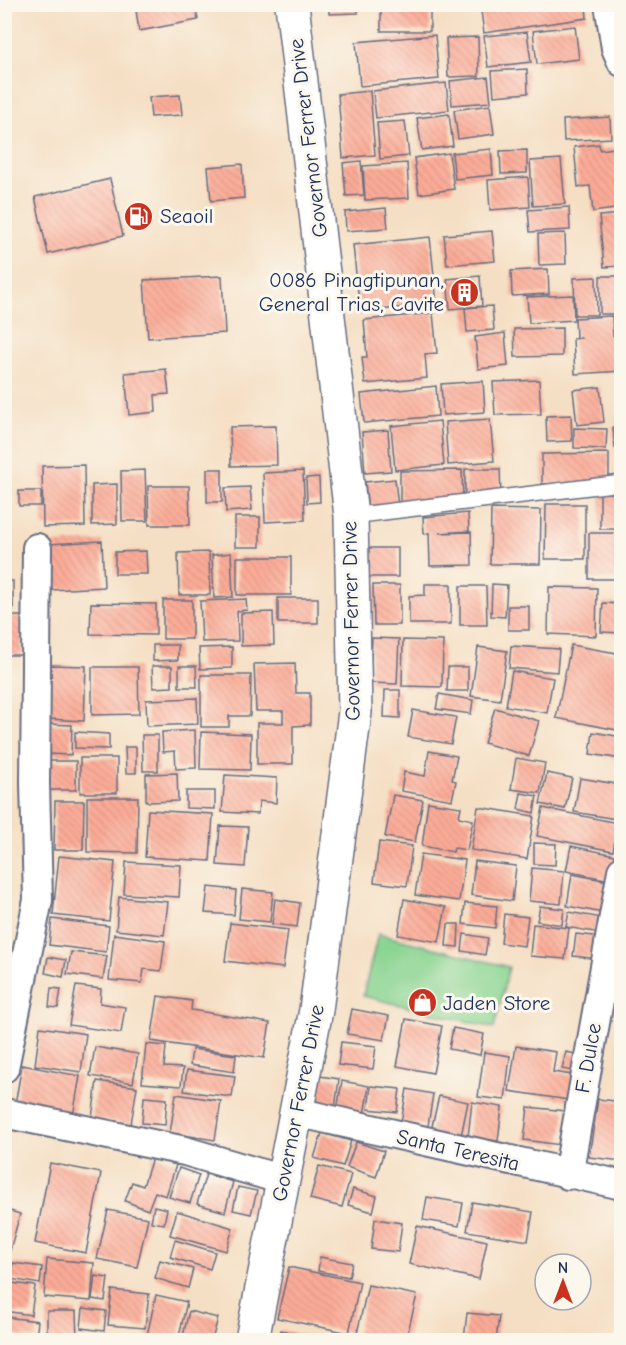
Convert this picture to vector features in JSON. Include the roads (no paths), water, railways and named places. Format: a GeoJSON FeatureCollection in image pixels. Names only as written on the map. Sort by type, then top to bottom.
{"type":"FeatureCollection","features":[{"type":"Feature","properties":{"kind":"main road","name":"Governor Ferrer Drive"},"geometry":{"type":"LineString","coordinates":[[252,1341],[316,1010],[355,712],[351,516],[292,4]]}},
{"type":"Feature","properties":{"kind":"street"},"geometry":{"type":"LineString","coordinates":[[609,4],[616,48],[621,62]]}},
{"type":"Feature","properties":{"kind":"street"},"geometry":{"type":"LineString","coordinates":[[4,1068],[38,900],[35,783],[37,548]]}},
{"type":"Feature","properties":{"kind":"street","name":"F. Dulce"},"geometry":{"type":"LineString","coordinates":[[568,1175],[621,871]]}},
{"type":"Feature","properties":{"kind":"street","name":"Santa Teresita"},"geometry":{"type":"LineString","coordinates":[[296,1112],[568,1175],[621,1185]]}},
{"type":"Feature","properties":{"kind":"street"},"geometry":{"type":"LineString","coordinates":[[4,1113],[185,1151],[283,1180]]}},
{"type":"Feature","properties":{"kind":"lane"},"geometry":{"type":"LineString","coordinates":[[351,516],[621,483]]}},
{"type":"Feature","properties":{"kind":"place","name":"Seaoil"},"geometry":{"type":"Point","coordinates":[139,216]}},
{"type":"Feature","properties":{"kind":"place","name":"0086 Pinagtipunan, General Trias, Cavite"},"geometry":{"type":"Point","coordinates":[465,292]}},
{"type":"Feature","properties":{"kind":"place","name":"Jaden Store"},"geometry":{"type":"Point","coordinates":[422,1003]}}]}
